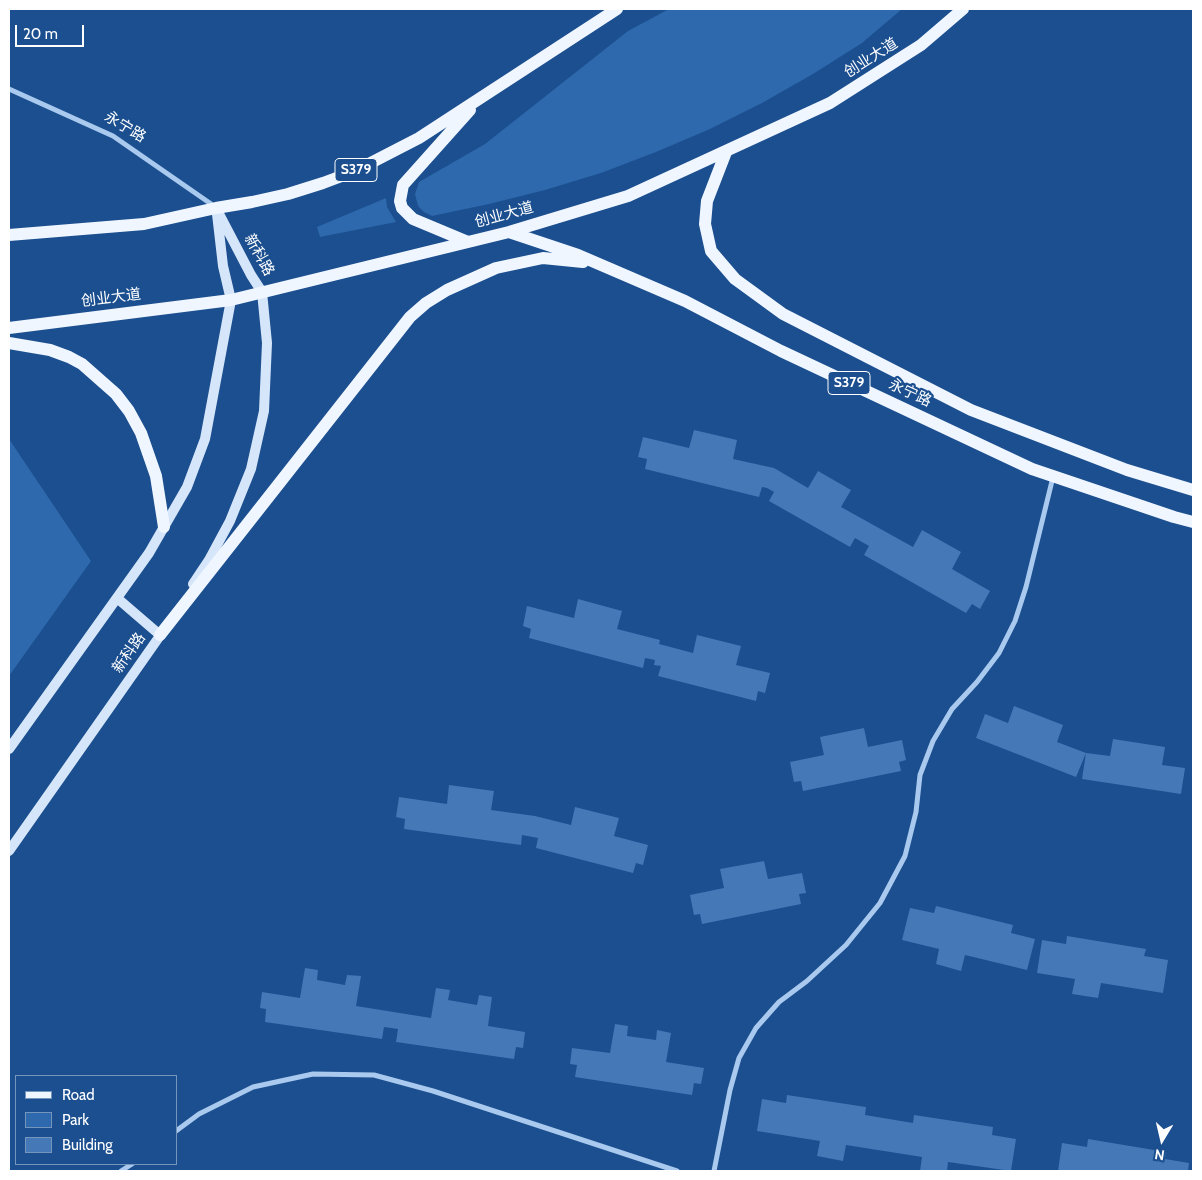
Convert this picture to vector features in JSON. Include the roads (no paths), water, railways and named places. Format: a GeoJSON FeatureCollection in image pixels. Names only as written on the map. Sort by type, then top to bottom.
{"type":"FeatureCollection","features":[{"type":"Feature","properties":{"kind":"main road","name":"S379"},"geometry":{"type":"LineString","coordinates":[[9,235],[144,224],[288,194],[322,183],[355,170],[419,138],[617,9]]}},
{"type":"Feature","properties":{"kind":"main road","name":"创业大道"},"geometry":{"type":"LineString","coordinates":[[9,328],[231,300],[509,232],[628,196],[830,103],[921,45],[963,9]]}},
{"type":"Feature","properties":{"kind":"main road","name":"S379"},"geometry":{"type":"LineString","coordinates":[[468,242],[413,219],[402,208],[400,193],[403,185],[482,97]]}},
{"type":"Feature","properties":{"kind":"main road","name":"永宁路"},"geometry":{"type":"LineString","coordinates":[[726,152],[707,201],[705,224],[711,251],[734,279],[776,309],[808,327],[971,410],[1127,470],[1193,490]]}},
{"type":"Feature","properties":{"kind":"main road","name":"新科路"},"geometry":{"type":"LineString","coordinates":[[9,851],[160,636],[209,560],[230,521],[251,469],[264,411],[267,343],[262,292],[216,208]]}},
{"type":"Feature","properties":{"kind":"main road","name":"新科路"},"geometry":{"type":"LineString","coordinates":[[9,749],[149,553],[187,487],[205,439],[231,300],[223,266],[216,208]]}},
{"type":"Feature","properties":{"kind":"main road","name":"永宁路"},"geometry":{"type":"LineString","coordinates":[[509,232],[578,255],[685,301],[780,351],[1032,469],[1193,522]]}},
{"type":"Feature","properties":{"kind":"main road"},"geometry":{"type":"LineString","coordinates":[[117,598],[160,636],[410,318],[426,303],[447,290],[496,268],[522,262],[544,258],[577,261],[607,267]]}},
{"type":"Feature","properties":{"kind":"main road"},"geometry":{"type":"LineString","coordinates":[[9,343],[50,350],[69,357],[82,364],[116,394],[129,411],[141,433],[156,476],[164,527]]}},
{"type":"Feature","properties":{"kind":"street","name":"永宁路"},"geometry":{"type":"LineString","coordinates":[[9,89],[113,136],[216,208]]}},
{"type":"Feature","properties":{"kind":"street"},"geometry":{"type":"LineString","coordinates":[[714,1171],[730,1090],[739,1058],[756,1028],[779,1002],[806,981],[846,945],[880,903],[905,856],[916,812],[920,775],[933,741],[952,709],[977,682],[999,653],[1016,621],[1054,476]]}},
{"type":"Feature","properties":{"kind":"street"},"geometry":{"type":"LineString","coordinates":[[178,1130],[199,1114],[253,1087],[313,1074],[374,1075],[433,1091],[677,1171]]}}]}
